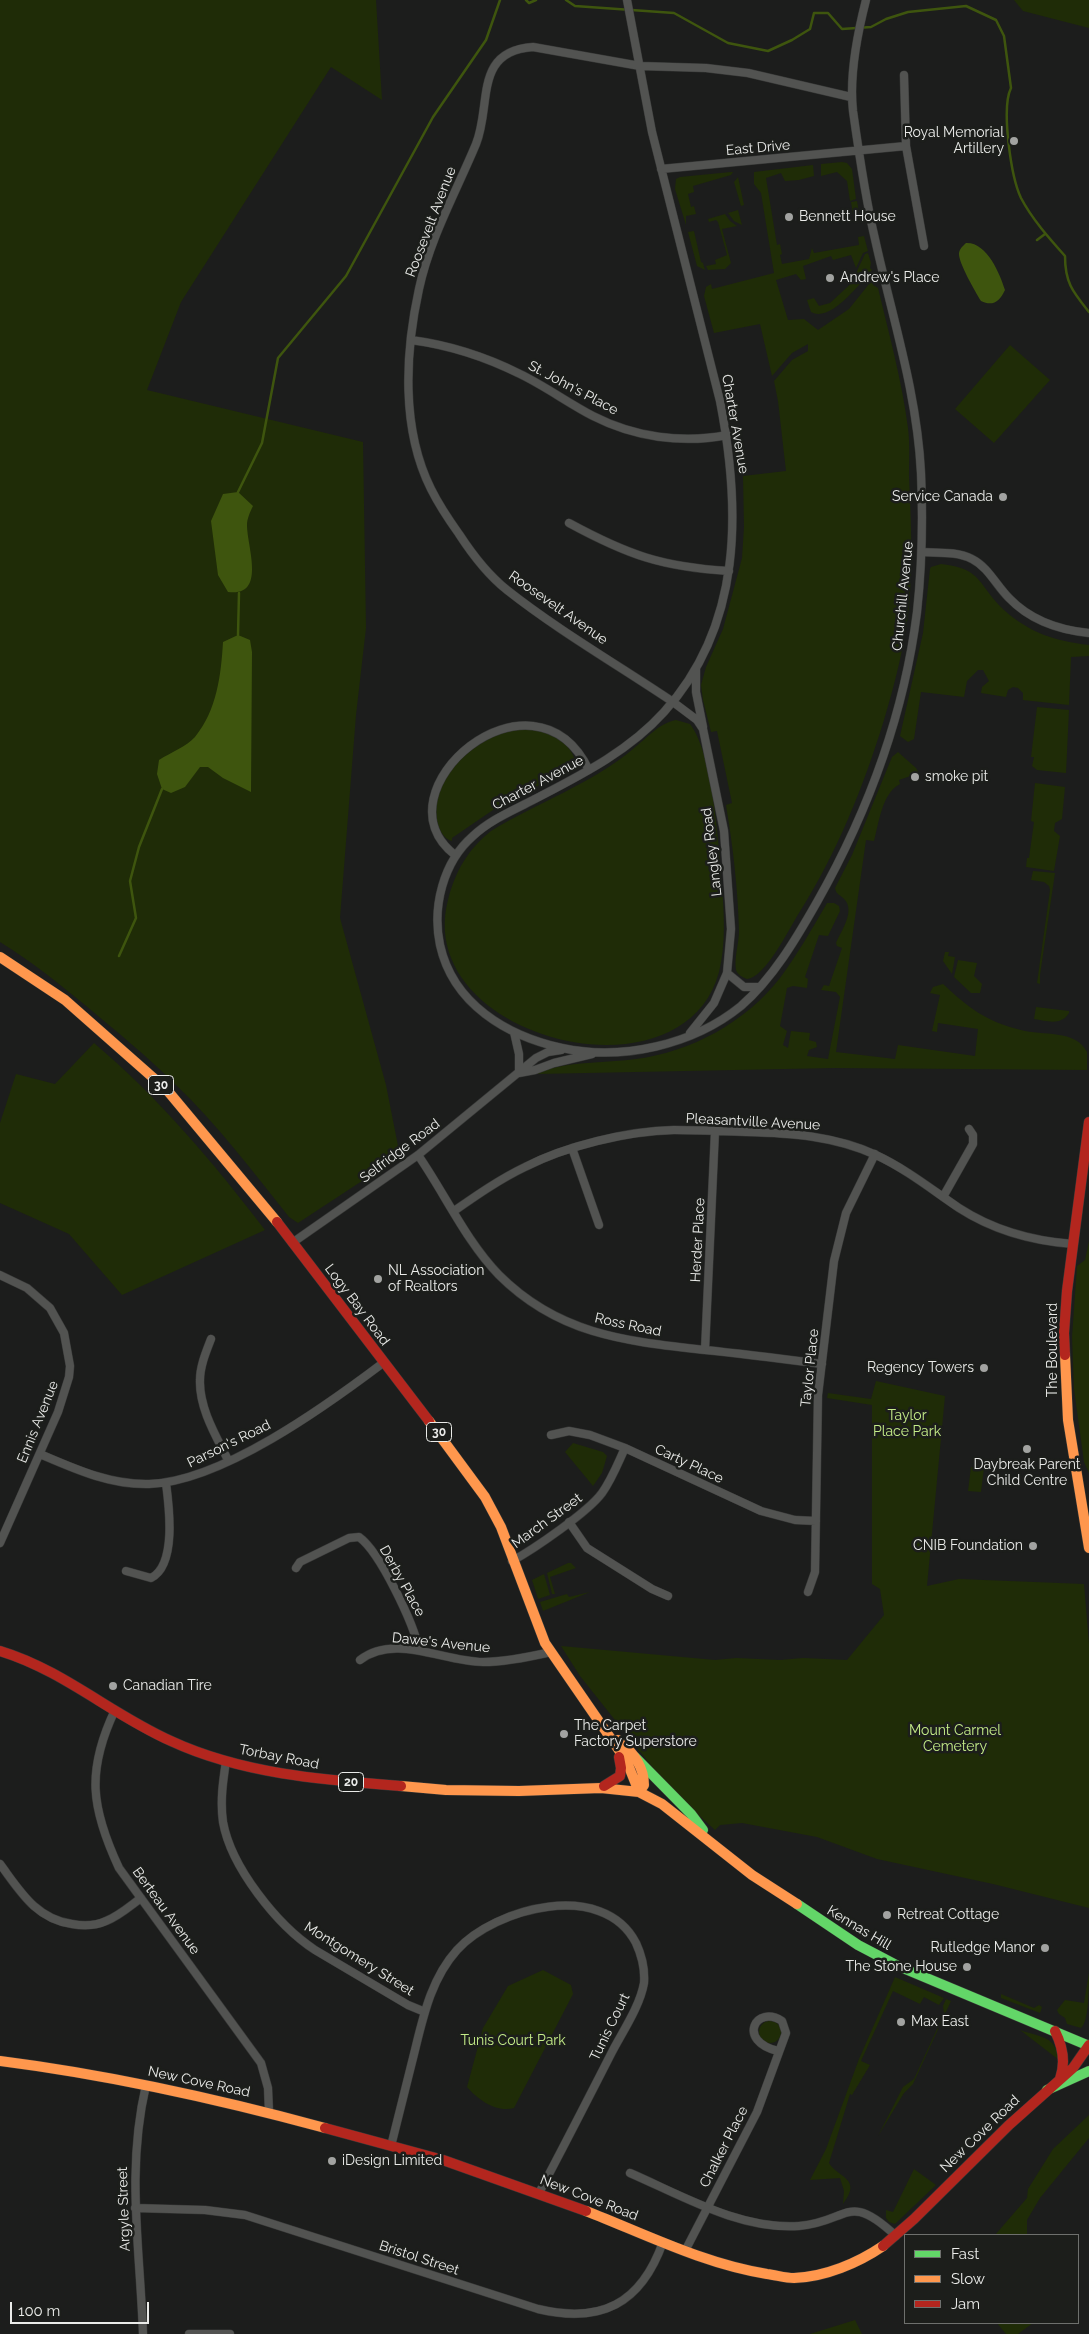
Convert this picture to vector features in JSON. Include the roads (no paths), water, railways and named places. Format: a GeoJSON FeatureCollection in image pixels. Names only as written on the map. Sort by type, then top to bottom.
{"type":"FeatureCollection","features":[{"type":"Feature","properties":{"kind":"main road","name":"Logy Bay Road"},"geometry":{"type":"LineString","coordinates":[[0,957],[65,1000],[167,1090],[213,1143],[383,1363],[444,1438],[485,1497],[501,1527],[533,1615],[551,1652],[627,1762],[639,1792]]}},
{"type":"Feature","properties":{"kind":"main road","name":"The Boulevard"},"geometry":{"type":"LineString","coordinates":[[1089,1122],[1065,1310],[1064,1356],[1068,1420],[1089,1548]]}},
{"type":"Feature","properties":{"kind":"main road","name":"Torbay Road"},"geometry":{"type":"LineString","coordinates":[[0,1651],[23,1658],[63,1678],[172,1742],[226,1761],[311,1778],[446,1790],[518,1792],[601,1788],[639,1792]]}},
{"type":"Feature","properties":{"kind":"main road","name":"Logy Bay Road"},"geometry":{"type":"LineString","coordinates":[[609,1734],[621,1741],[635,1757],[645,1781],[639,1792]]}},
{"type":"Feature","properties":{"kind":"main road"},"geometry":{"type":"LineString","coordinates":[[601,1788],[616,1781],[621,1773],[618,1748]]}},
{"type":"Feature","properties":{"kind":"main road"},"geometry":{"type":"LineString","coordinates":[[635,1757],[692,1814],[707,1838]]}},
{"type":"Feature","properties":{"kind":"main road","name":"Kennas Hill"},"geometry":{"type":"LineString","coordinates":[[639,1792],[662,1804],[752,1875],[858,1945],[898,1966],[1089,2046]]}},
{"type":"Feature","properties":{"kind":"main road"},"geometry":{"type":"LineString","coordinates":[[1055,2031],[1064,2053],[1064,2064],[1060,2079]]}},
{"type":"Feature","properties":{"kind":"main road","name":"New Cove Road"},"geometry":{"type":"LineString","coordinates":[[2,2061],[65,2069],[269,2112],[472,2169],[539,2193],[685,2251],[743,2270],[793,2278],[821,2274],[851,2265],[876,2252],[896,2236],[1047,2090],[1073,2068],[1089,2046]]}},
{"type":"Feature","properties":{"kind":"main road"},"geometry":{"type":"LineString","coordinates":[[1047,2090],[1089,2071]]}},
{"type":"Feature","properties":{"kind":"street","name":"Churchill Avenue"},"geometry":{"type":"LineString","coordinates":[[598,1053],[654,1047],[687,1036],[727,1016],[760,987],[801,930],[857,825],[889,738],[906,675],[917,612],[922,552],[921,469],[914,405],[905,360],[874,235],[858,151],[851,97],[861,18],[866,0]]}},
{"type":"Feature","properties":{"kind":"street","name":"Charter Avenue"},"geometry":{"type":"LineString","coordinates":[[598,1053],[568,1049],[514,1032],[486,1015],[472,1004],[452,977],[441,951],[438,929],[439,902],[444,879],[455,855],[473,836],[485,826],[589,770],[623,749],[660,717],[673,702],[697,665],[717,620],[729,572],[734,512],[727,435],[718,392],[652,132],[627,2]]}},
{"type":"Feature","properties":{"kind":"street","name":"Roosevelt Avenue"},"geometry":{"type":"LineString","coordinates":[[673,702],[506,589],[487,571],[469,549],[431,488],[419,457],[410,410],[408,366],[419,287],[435,239],[478,139],[486,84],[494,66],[511,51],[518,48],[533,47],[640,66],[706,68],[748,73],[851,97]]}},
{"type":"Feature","properties":{"kind":"street"},"geometry":{"type":"LineString","coordinates":[[904,75],[906,146],[924,246]]}},
{"type":"Feature","properties":{"kind":"street","name":"East Drive"},"geometry":{"type":"LineString","coordinates":[[661,169],[906,146]]}},
{"type":"Feature","properties":{"kind":"street","name":"St. John's Place"},"geometry":{"type":"LineString","coordinates":[[411,340],[466,352],[498,364],[521,374],[594,416],[620,428],[676,439],[708,439],[727,435]]}},
{"type":"Feature","properties":{"kind":"street"},"geometry":{"type":"LineString","coordinates":[[569,523],[601,541],[635,556],[678,567],[729,572]]}},
{"type":"Feature","properties":{"kind":"street"},"geometry":{"type":"LineString","coordinates":[[922,552],[956,554],[971,558],[985,569],[1008,597],[1029,614],[1067,630],[1089,633]]}},
{"type":"Feature","properties":{"kind":"street","name":"Langley Road"},"geometry":{"type":"LineString","coordinates":[[687,1036],[714,1002],[727,973],[732,929],[728,862],[713,767],[696,692],[697,665]]}},
{"type":"Feature","properties":{"kind":"street"},"geometry":{"type":"LineString","coordinates":[[673,702],[696,720],[704,729]]}},
{"type":"Feature","properties":{"kind":"street"},"geometry":{"type":"LineString","coordinates":[[455,855],[444,847],[437,836],[432,817],[432,805],[440,782],[448,768],[458,756],[483,736],[511,726],[536,726],[548,730],[571,744],[582,756],[589,770]]}},
{"type":"Feature","properties":{"kind":"street"},"geometry":{"type":"LineString","coordinates":[[727,973],[744,987],[760,987]]}},
{"type":"Feature","properties":{"kind":"street"},"geometry":{"type":"LineString","coordinates":[[514,1032],[519,1054],[519,1072]]}},
{"type":"Feature","properties":{"kind":"street","name":"Selfridge Road"},"geometry":{"type":"LineString","coordinates":[[292,1243],[418,1156],[542,1055],[568,1049]]}},
{"type":"Feature","properties":{"kind":"street","name":"Selfridge Road"},"geometry":{"type":"LineString","coordinates":[[519,1072],[535,1070],[554,1062],[598,1053]]}},
{"type":"Feature","properties":{"kind":"street"},"geometry":{"type":"LineString","coordinates":[[943,1196],[973,1144],[969,1129]]}},
{"type":"Feature","properties":{"kind":"street","name":"Pleasantville Avenue"},"geometry":{"type":"LineString","coordinates":[[454,1211],[524,1167],[572,1148],[615,1138],[672,1130],[767,1132],[824,1138],[875,1154],[913,1175],[975,1217],[1007,1232],[1038,1240],[1073,1244]]}},
{"type":"Feature","properties":{"kind":"street","name":"Herder Place"},"geometry":{"type":"LineString","coordinates":[[705,1350],[715,1131]]}},
{"type":"Feature","properties":{"kind":"street"},"geometry":{"type":"LineString","coordinates":[[572,1148],[599,1225]]}},
{"type":"Feature","properties":{"kind":"street","name":"Taylor Place"},"geometry":{"type":"LineString","coordinates":[[808,1592],[815,1572],[818,1405],[834,1261],[846,1213],[875,1154]]}},
{"type":"Feature","properties":{"kind":"street","name":"Ross Road"},"geometry":{"type":"LineString","coordinates":[[418,1156],[475,1245],[499,1274],[521,1293],[551,1314],[604,1336],[624,1340],[822,1364]]}},
{"type":"Feature","properties":{"kind":"street","name":"Ennis Avenue"},"geometry":{"type":"LineString","coordinates":[[0,1275],[27,1288],[42,1299],[60,1324],[66,1342],[69,1378],[40,1454],[0,1542]]}},
{"type":"Feature","properties":{"kind":"street"},"geometry":{"type":"LineString","coordinates":[[211,1339],[201,1370],[201,1391],[211,1426],[228,1460]]}},
{"type":"Feature","properties":{"kind":"street","name":"Parson's Road"},"geometry":{"type":"LineString","coordinates":[[40,1454],[101,1478],[133,1483],[166,1483],[196,1475],[228,1460],[306,1417],[383,1363]]}},
{"type":"Feature","properties":{"kind":"street","name":"Carty Place"},"geometry":{"type":"LineString","coordinates":[[551,1435],[569,1430],[590,1435],[625,1448],[761,1511],[787,1519],[816,1521]]}},
{"type":"Feature","properties":{"kind":"street","name":"March Street"},"geometry":{"type":"LineString","coordinates":[[512,1561],[593,1503],[602,1493],[625,1448]]}},
{"type":"Feature","properties":{"kind":"street"},"geometry":{"type":"LineString","coordinates":[[126,1571],[150,1578],[158,1571],[165,1558],[170,1526],[166,1483]]}},
{"type":"Feature","properties":{"kind":"street"},"geometry":{"type":"LineString","coordinates":[[568,1522],[578,1538],[595,1554],[652,1589],[668,1596]]}},
{"type":"Feature","properties":{"kind":"street","name":"Derby Place"},"geometry":{"type":"LineString","coordinates":[[296,1568],[300,1562],[340,1542],[349,1538],[359,1537],[370,1549],[395,1591],[416,1633],[419,1650]]}},
{"type":"Feature","properties":{"kind":"street","name":"Dawe's Avenue"},"geometry":{"type":"LineString","coordinates":[[360,1660],[368,1654],[380,1650],[419,1650],[451,1658],[483,1662],[521,1658],[551,1652]]}},
{"type":"Feature","properties":{"kind":"street","name":"Berteau Avenue"},"geometry":{"type":"LineString","coordinates":[[115,1710],[103,1735],[98,1755],[95,1785],[97,1808],[104,1835],[119,1868],[261,2063],[266,2080],[269,2112]]}},
{"type":"Feature","properties":{"kind":"street","name":"Montgomery Street"},"geometry":{"type":"LineString","coordinates":[[226,1761],[221,1799],[228,1843],[276,1917],[297,1937],[315,1950],[408,2005],[425,2012]]}},
{"type":"Feature","properties":{"kind":"street"},"geometry":{"type":"LineString","coordinates":[[0,1864],[35,1908],[42,1914],[68,1924],[87,1926],[105,1922],[141,1898]]}},
{"type":"Feature","properties":{"kind":"street","name":"Tunis Court"},"geometry":{"type":"LineString","coordinates":[[391,2146],[425,2012],[433,1988],[456,1951],[469,1938],[484,1928],[518,1912],[555,1907],[591,1910],[615,1920],[631,1935],[644,1969],[643,1985],[638,2000],[539,2193]]}},
{"type":"Feature","properties":{"kind":"street","name":"Chalker Place"},"geometry":{"type":"LineString","coordinates":[[685,2251],[757,2112],[778,2051],[786,2034],[782,2021],[775,2016],[765,2016],[758,2020],[754,2028],[754,2036],[761,2045],[778,2051]]}},
{"type":"Feature","properties":{"kind":"street","name":"Argyle Street"},"geometry":{"type":"LineString","coordinates":[[143,2334],[135,2208],[135,2149],[146,2085]]}},
{"type":"Feature","properties":{"kind":"street"},"geometry":{"type":"LineString","coordinates":[[630,2173],[708,2207],[740,2218],[780,2226],[815,2223],[849,2211],[863,2212],[880,2221],[896,2236]]}},
{"type":"Feature","properties":{"kind":"street","name":"Bristol Street"},"geometry":{"type":"LineString","coordinates":[[135,2208],[205,2210],[245,2215],[538,2309],[572,2315],[608,2308],[630,2295],[648,2277],[663,2242]]}},
{"type":"Feature","properties":{"kind":"street"},"geometry":{"type":"LineString","coordinates":[[189,2334],[230,2334]]}},
{"type":"Feature","properties":{"kind":"waterway"},"geometry":{"type":"LineString","coordinates":[[238,492],[262,443],[278,358],[346,276],[433,117],[486,40],[500,0]]}},
{"type":"Feature","properties":{"kind":"waterway"},"geometry":{"type":"LineString","coordinates":[[526,0],[529,3],[536,0]]}},
{"type":"Feature","properties":{"kind":"waterway"},"geometry":{"type":"LineString","coordinates":[[566,0],[575,6],[674,13],[728,43],[768,51],[810,29],[814,13],[828,13],[842,29],[871,27],[886,19],[908,12],[966,6],[996,20],[1004,36],[1011,88],[1007,111],[1008,143],[1017,188],[1030,213],[1065,256],[1068,280],[1078,299],[1089,312]]}},
{"type":"Feature","properties":{"kind":"waterway"},"geometry":{"type":"LineString","coordinates":[[1037,240],[1045,234]]}},
{"type":"Feature","properties":{"kind":"waterway"},"geometry":{"type":"LineString","coordinates":[[238,635],[239,593]]}},
{"type":"Feature","properties":{"kind":"waterway"},"geometry":{"type":"LineString","coordinates":[[119,956],[136,918],[130,881],[139,847],[162,789]]}},
{"type":"Feature","properties":{"kind":"place","name":"Royal Memorial Artillery"},"geometry":{"type":"Point","coordinates":[1014,141]}},
{"type":"Feature","properties":{"kind":"place","name":"Bennett House"},"geometry":{"type":"Point","coordinates":[789,217]}},
{"type":"Feature","properties":{"kind":"place","name":"Andrew's Place"},"geometry":{"type":"Point","coordinates":[830,278]}},
{"type":"Feature","properties":{"kind":"place","name":"Service Canada"},"geometry":{"type":"Point","coordinates":[1003,497]}},
{"type":"Feature","properties":{"kind":"place","name":"smoke pit"},"geometry":{"type":"Point","coordinates":[915,777]}},
{"type":"Feature","properties":{"kind":"place","name":"NL Association of Realtors"},"geometry":{"type":"Point","coordinates":[378,1279]}},
{"type":"Feature","properties":{"kind":"place","name":"Regency Towers"},"geometry":{"type":"Point","coordinates":[984,1368]}},
{"type":"Feature","properties":{"kind":"place","name":"Daybreak Parent Child Centre"},"geometry":{"type":"Point","coordinates":[1027,1449]}},
{"type":"Feature","properties":{"kind":"place","name":"CNIB Foundation"},"geometry":{"type":"Point","coordinates":[1033,1546]}},
{"type":"Feature","properties":{"kind":"place","name":"Canadian Tire"},"geometry":{"type":"Point","coordinates":[113,1686]}},
{"type":"Feature","properties":{"kind":"place","name":"The Carpet Factory Superstore"},"geometry":{"type":"Point","coordinates":[564,1734]}},
{"type":"Feature","properties":{"kind":"place","name":"Retreat Cottage"},"geometry":{"type":"Point","coordinates":[887,1915]}},
{"type":"Feature","properties":{"kind":"place","name":"Rutledge Manor"},"geometry":{"type":"Point","coordinates":[1045,1948]}},
{"type":"Feature","properties":{"kind":"place","name":"The Stone House"},"geometry":{"type":"Point","coordinates":[967,1967]}},
{"type":"Feature","properties":{"kind":"place","name":"Max East"},"geometry":{"type":"Point","coordinates":[901,2022]}},
{"type":"Feature","properties":{"kind":"place","name":"iDesign Limited"},"geometry":{"type":"Point","coordinates":[332,2161]}},
{"type":"Feature","properties":{"kind":"park label","name":"Taylor Place Park"},"geometry":{"type":"Point","coordinates":[907,1424]}},
{"type":"Feature","properties":{"kind":"park label","name":"Mount Carmel Cemetery"},"geometry":{"type":"Point","coordinates":[955,1739]}},
{"type":"Feature","properties":{"kind":"park label","name":"Tunis Court Park"},"geometry":{"type":"Point","coordinates":[513,2041]}}]}
